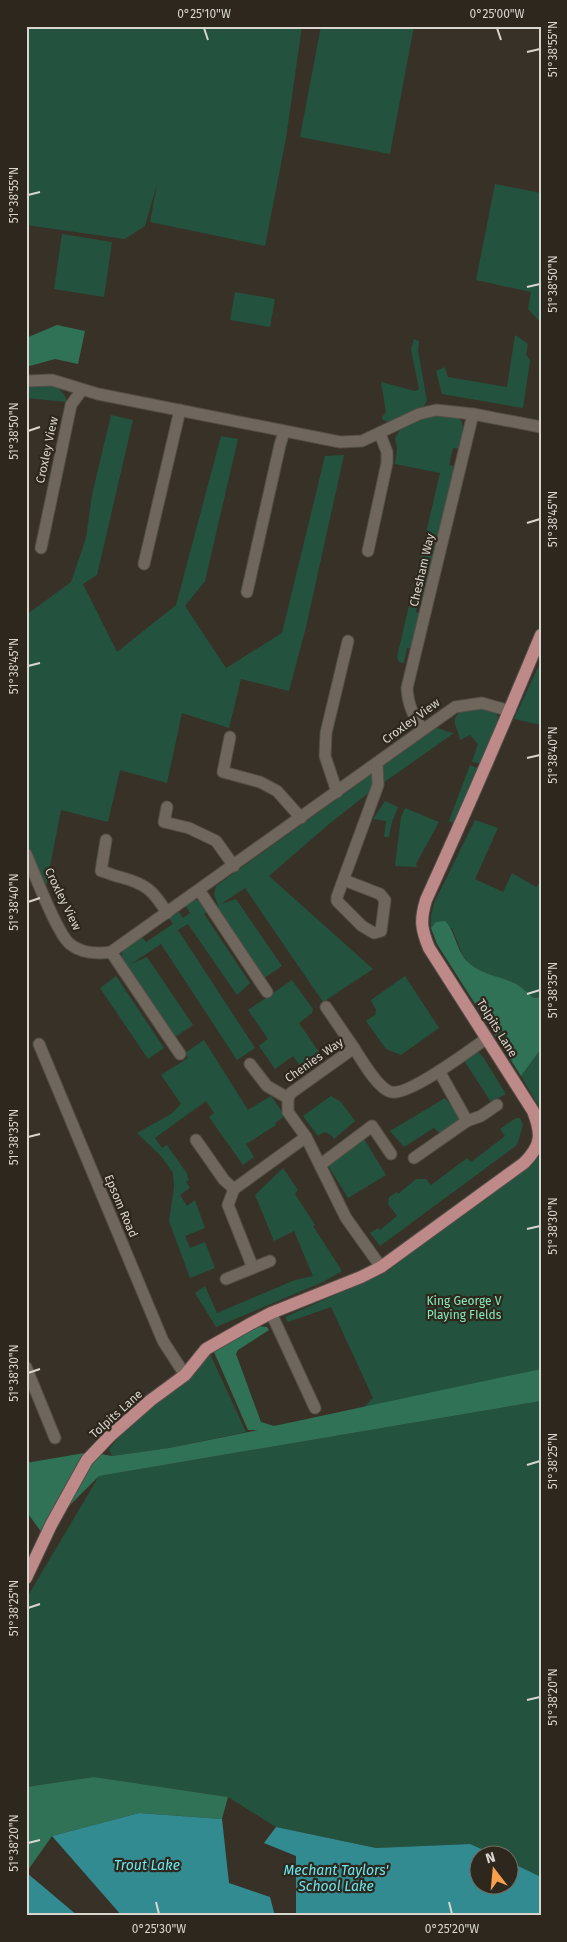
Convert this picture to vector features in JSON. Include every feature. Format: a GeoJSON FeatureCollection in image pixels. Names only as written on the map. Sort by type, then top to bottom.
{"type":"FeatureCollection","features":[{"type":"Feature","properties":{"kind":"main road","name":"Tolpits Lane"},"geometry":{"type":"LineString","coordinates":[[26,1578],[51,1525],[87,1460],[110,1436],[151,1400],[185,1375],[206,1350],[271,1313],[362,1277],[381,1267],[524,1163],[534,1153],[540,1140],[538,1126],[532,1111],[429,948],[422,932],[421,916],[426,900],[469,806],[541,635]]}},
{"type":"Feature","properties":{"kind":"street"},"geometry":{"type":"LineString","coordinates":[[26,381],[52,380],[82,390],[340,442],[362,441],[419,414],[436,410],[473,414],[541,427]]}},
{"type":"Feature","properties":{"kind":"street","name":"Croxley View"},"geometry":{"type":"LineString","coordinates":[[41,548],[71,405],[82,390]]}},
{"type":"Feature","properties":{"kind":"street"},"geometry":{"type":"LineString","coordinates":[[144,564],[180,410]]}},
{"type":"Feature","properties":{"kind":"street","name":"Chesham Way"},"geometry":{"type":"LineString","coordinates":[[422,729],[412,715],[408,703],[407,688],[473,414]]}},
{"type":"Feature","properties":{"kind":"street"},"geometry":{"type":"LineString","coordinates":[[247,592],[284,432]]}},
{"type":"Feature","properties":{"kind":"street"},"geometry":{"type":"LineString","coordinates":[[368,551],[386,463],[387,452],[380,434]]}},
{"type":"Feature","properties":{"kind":"street"},"geometry":{"type":"LineString","coordinates":[[337,792],[325,756],[326,732],[348,641]]}},
{"type":"Feature","properties":{"kind":"street","name":"Croxley View"},"geometry":{"type":"LineString","coordinates":[[26,854],[58,926],[70,944],[91,953],[111,952],[234,866],[455,706],[482,703],[510,711]]}},
{"type":"Feature","properties":{"kind":"street"},"geometry":{"type":"LineString","coordinates":[[230,737],[223,772],[260,782],[277,791],[301,818]]}},
{"type":"Feature","properties":{"kind":"street"},"geometry":{"type":"LineString","coordinates":[[344,880],[380,894],[385,900],[381,931],[374,933],[362,926],[337,901],[344,880],[378,785],[377,763]]}},
{"type":"Feature","properties":{"kind":"street"},"geometry":{"type":"LineString","coordinates":[[168,807],[164,822],[189,828],[216,840],[234,866]]}},
{"type":"Feature","properties":{"kind":"street"},"geometry":{"type":"LineString","coordinates":[[106,840],[101,871],[137,881],[159,899],[167,913]]}},
{"type":"Feature","properties":{"kind":"street"},"geometry":{"type":"LineString","coordinates":[[199,890],[267,992]]}},
{"type":"Feature","properties":{"kind":"street"},"geometry":{"type":"LineString","coordinates":[[111,952],[180,1054]]}},
{"type":"Feature","properties":{"kind":"street"},"geometry":{"type":"LineString","coordinates":[[326,1007],[340,1016],[354,1048]]}},
{"type":"Feature","properties":{"kind":"street","name":"Chenies Way"},"geometry":{"type":"LineString","coordinates":[[381,1267],[346,1218],[306,1137],[288,1112],[288,1098],[291,1093],[354,1048],[383,1088],[391,1092],[401,1092],[439,1071],[487,1038]]}},
{"type":"Feature","properties":{"kind":"street","name":"Epsom Road"},"geometry":{"type":"LineString","coordinates":[[39,1044],[162,1341],[185,1375]]}},
{"type":"Feature","properties":{"kind":"street"},"geometry":{"type":"LineString","coordinates":[[250,1064],[267,1086],[288,1098]]}},
{"type":"Feature","properties":{"kind":"street"},"geometry":{"type":"LineString","coordinates":[[439,1071],[467,1121]]}},
{"type":"Feature","properties":{"kind":"street"},"geometry":{"type":"LineString","coordinates":[[414,1158],[467,1121],[481,1116],[497,1105]]}},
{"type":"Feature","properties":{"kind":"street"},"geometry":{"type":"LineString","coordinates":[[320,1165],[372,1126],[391,1154]]}},
{"type":"Feature","properties":{"kind":"street"},"geometry":{"type":"LineString","coordinates":[[253,1268],[228,1205],[234,1189],[306,1137]]}},
{"type":"Feature","properties":{"kind":"street"},"geometry":{"type":"LineString","coordinates":[[196,1140],[224,1180],[234,1189]]}},
{"type":"Feature","properties":{"kind":"street"},"geometry":{"type":"LineString","coordinates":[[226,1280],[270,1261]]}},
{"type":"Feature","properties":{"kind":"street"},"geometry":{"type":"LineString","coordinates":[[271,1313],[316,1408]]}},
{"type":"Feature","properties":{"kind":"street"},"geometry":{"type":"LineString","coordinates":[[26,1367],[55,1438]]}},
{"type":"Feature","properties":{"kind":"green space"},"geometry":{"type":"Polygon","coordinates":[[[26,26],[302,26],[286,138],[265,246],[150,222],[157,184],[145,226],[125,239],[26,225],[26,26]]]}},
{"type":"Feature","properties":{"kind":"green space"},"geometry":{"type":"Polygon","coordinates":[[[321,26],[414,26],[390,154],[300,137],[321,26]]]}},
{"type":"Feature","properties":{"kind":"green space"},"geometry":{"type":"Polygon","coordinates":[[[495,184],[541,193],[541,323],[528,309],[531,292],[476,280],[495,184]]]}},
{"type":"Feature","properties":{"kind":"green space"},"geometry":{"type":"Polygon","coordinates":[[[62,234],[112,242],[104,297],[54,289],[62,234]]]}},
{"type":"Feature","properties":{"kind":"green space"},"geometry":{"type":"Polygon","coordinates":[[[235,292],[275,299],[270,327],[230,320],[235,292]]]}},
{"type":"Feature","properties":{"kind":"green space"},"geometry":{"type":"Polygon","coordinates":[[[57,325],[85,331],[78,364],[55,359],[26,367],[26,338],[57,325]]]}},
{"type":"Feature","properties":{"kind":"green space"},"geometry":{"type":"Polygon","coordinates":[[[515,335],[528,344],[526,354],[530,361],[523,408],[442,394],[436,371],[445,367],[448,377],[507,387],[515,335]]]}},
{"type":"Feature","properties":{"kind":"green space"},"geometry":{"type":"Polygon","coordinates":[[[414,339],[419,341],[418,351],[427,401],[423,407],[390,422],[383,420],[382,417],[386,412],[381,382],[415,391],[419,389],[411,350],[414,339]]]}},
{"type":"Feature","properties":{"kind":"green space"},"geometry":{"type":"Polygon","coordinates":[[[26,385],[56,387],[61,390],[67,402],[26,398],[26,385]]]}},
{"type":"Feature","properties":{"kind":"green space"},"geometry":{"type":"Polygon","coordinates":[[[111,415],[133,420],[97,575],[83,584],[117,652],[176,605],[221,436],[238,439],[205,581],[185,606],[226,668],[282,633],[325,456],[344,455],[306,627],[289,691],[241,679],[229,728],[182,713],[167,783],[120,770],[108,822],[61,810],[46,887],[26,843],[26,615],[71,582],[86,538],[92,495],[111,415]]]}},
{"type":"Feature","properties":{"kind":"green space"},"geometry":{"type":"Polygon","coordinates":[[[431,415],[457,418],[462,424],[463,430],[460,449],[453,448],[449,465],[456,467],[425,602],[418,601],[416,612],[422,615],[415,649],[407,648],[404,663],[399,662],[397,657],[440,473],[395,464],[397,448],[395,438],[400,430],[431,415]]]}},
{"type":"Feature","properties":{"kind":"green space"},"geometry":{"type":"Polygon","coordinates":[[[541,661],[541,725],[514,719],[541,661]]]}},
{"type":"Feature","properties":{"kind":"green space"},"geometry":{"type":"Polygon","coordinates":[[[486,707],[496,713],[499,723],[483,764],[472,762],[478,744],[470,735],[460,740],[455,719],[457,715],[465,710],[486,707]]]}},
{"type":"Feature","properties":{"kind":"green space"},"geometry":{"type":"Polygon","coordinates":[[[436,728],[454,733],[366,795],[269,876],[373,969],[323,1002],[245,888],[221,904],[236,899],[282,966],[263,979],[216,907],[218,906],[214,894],[216,886],[436,728]]]}},
{"type":"Feature","properties":{"kind":"green space"},"geometry":{"type":"Polygon","coordinates":[[[470,765],[480,769],[457,825],[449,821],[470,765]]]}},
{"type":"Feature","properties":{"kind":"green space"},"geometry":{"type":"Polygon","coordinates":[[[385,801],[398,807],[389,837],[384,837],[386,821],[373,819],[385,801]]]}},
{"type":"Feature","properties":{"kind":"green space"},"geometry":{"type":"Polygon","coordinates":[[[405,808],[439,822],[416,864],[417,867],[395,866],[401,817],[405,808]]]}},
{"type":"Feature","properties":{"kind":"green space"},"geometry":{"type":"Polygon","coordinates":[[[475,820],[498,828],[475,879],[503,892],[512,873],[536,887],[541,881],[541,997],[534,998],[515,983],[482,972],[469,964],[463,956],[452,928],[431,928],[434,903],[475,820]]]}},
{"type":"Feature","properties":{"kind":"green space"},"geometry":{"type":"Polygon","coordinates":[[[194,900],[202,900],[210,910],[204,914],[250,983],[237,995],[188,924],[178,930],[255,1048],[237,1060],[161,944],[131,964],[147,957],[193,1025],[175,1037],[121,957],[123,950],[142,937],[146,942],[173,924],[169,918],[179,912],[183,918],[190,913],[186,906],[194,900]]]}},
{"type":"Feature","properties":{"kind":"green space"},"geometry":{"type":"Polygon","coordinates":[[[445,921],[452,931],[462,954],[470,964],[485,973],[515,983],[534,998],[541,997],[541,1049],[521,1076],[437,944],[431,928],[436,922],[445,921]]]}},
{"type":"Feature","properties":{"kind":"green space"},"geometry":{"type":"Polygon","coordinates":[[[116,976],[164,1048],[148,1059],[100,988],[116,976]]]}},
{"type":"Feature","properties":{"kind":"green space"},"geometry":{"type":"Polygon","coordinates":[[[405,976],[439,1028],[401,1055],[386,1049],[366,1021],[375,1015],[376,1010],[371,1000],[405,976]]]}},
{"type":"Feature","properties":{"kind":"green space"},"geometry":{"type":"Polygon","coordinates":[[[292,980],[313,1009],[312,1013],[299,1023],[321,1055],[302,1068],[293,1056],[275,1069],[259,1046],[268,1039],[248,1010],[292,980]]]}},
{"type":"Feature","properties":{"kind":"green space"},"geometry":{"type":"Polygon","coordinates":[[[204,1040],[248,1110],[271,1096],[285,1116],[275,1123],[276,1125],[246,1144],[254,1157],[243,1165],[209,1117],[214,1113],[206,1101],[155,1138],[162,1148],[167,1145],[188,1175],[189,1180],[186,1182],[190,1188],[180,1195],[187,1206],[195,1200],[205,1228],[185,1236],[190,1248],[205,1242],[215,1268],[190,1278],[169,1221],[174,1187],[173,1173],[161,1156],[137,1133],[171,1114],[181,1104],[161,1075],[188,1058],[185,1053],[204,1040]]]}},
{"type":"Feature","properties":{"kind":"green space"},"geometry":{"type":"Polygon","coordinates":[[[541,1049],[541,1110],[521,1076],[541,1049]]]}},
{"type":"Feature","properties":{"kind":"green space"},"geometry":{"type":"Polygon","coordinates":[[[478,1052],[483,1057],[506,1094],[491,1102],[463,1059],[478,1052]]]}},
{"type":"Feature","properties":{"kind":"green space"},"geometry":{"type":"Polygon","coordinates":[[[331,1096],[341,1102],[355,1121],[334,1139],[327,1133],[318,1136],[303,1116],[331,1096]]]}},
{"type":"Feature","properties":{"kind":"green space"},"geometry":{"type":"Polygon","coordinates":[[[445,1098],[462,1119],[440,1133],[434,1128],[404,1147],[390,1131],[445,1098]]]}},
{"type":"Feature","properties":{"kind":"green space"},"geometry":{"type":"Polygon","coordinates":[[[516,1118],[520,1118],[523,1125],[517,1145],[380,1246],[370,1233],[378,1228],[380,1230],[397,1216],[388,1204],[389,1197],[397,1192],[398,1194],[416,1179],[426,1179],[431,1185],[467,1158],[471,1162],[505,1136],[500,1129],[516,1118]]]}},
{"type":"Feature","properties":{"kind":"green space"},"geometry":{"type":"Polygon","coordinates":[[[364,1139],[386,1175],[348,1198],[326,1162],[364,1139]]]}},
{"type":"Feature","properties":{"kind":"green space","name":"King George V Playing FIelds"},"geometry":{"type":"Polygon","coordinates":[[[541,1153],[541,1369],[363,1408],[373,1398],[331,1307],[288,1322],[285,1317],[385,1273],[541,1153]]]}},
{"type":"Feature","properties":{"kind":"green space"},"geometry":{"type":"Polygon","coordinates":[[[283,1168],[298,1190],[295,1194],[315,1225],[313,1226],[342,1271],[323,1282],[216,1327],[195,1293],[205,1286],[217,1313],[295,1280],[313,1276],[294,1231],[274,1241],[255,1195],[283,1168]]]}},
{"type":"Feature","properties":{"kind":"green space"},"geometry":{"type":"Polygon","coordinates":[[[257,1326],[267,1327],[269,1330],[238,1350],[236,1354],[261,1422],[274,1426],[541,1369],[541,1401],[99,1476],[42,1533],[26,1511],[26,1463],[90,1452],[112,1456],[169,1448],[258,1430],[248,1430],[214,1352],[257,1326]]]}},
{"type":"Feature","properties":{"kind":"green space"},"geometry":{"type":"Polygon","coordinates":[[[210,1354],[246,1432],[169,1448],[112,1456],[109,1449],[143,1408],[210,1354]]]}},
{"type":"Feature","properties":{"kind":"green space"},"geometry":{"type":"Polygon","coordinates":[[[541,1401],[541,1877],[520,1867],[520,1844],[376,1848],[276,1827],[228,1797],[94,1777],[26,1787],[26,1599],[99,1476],[541,1401]]]}},
{"type":"Feature","properties":{"kind":"green space"},"geometry":{"type":"Polygon","coordinates":[[[94,1777],[228,1797],[222,1819],[139,1813],[52,1836],[26,1873],[26,1787],[94,1777]]]}},
{"type":"Feature","properties":{"kind":"water","name":"Trout Lake"},"geometry":{"type":"Polygon","coordinates":[[[139,1813],[222,1819],[229,1883],[270,1897],[275,1916],[122,1916],[52,1836],[139,1813]]]}},
{"type":"Feature","properties":{"kind":"water","name":"Mechant Taylors' School Lake"},"geometry":{"type":"Polygon","coordinates":[[[276,1827],[376,1848],[470,1844],[470,1894],[520,1894],[520,1867],[541,1877],[541,1916],[296,1916],[296,1856],[264,1843],[276,1827]]]}},
{"type":"Feature","properties":{"kind":"water"},"geometry":{"type":"Polygon","coordinates":[[[27,1873],[78,1916],[26,1916],[27,1873]]]}}]}
